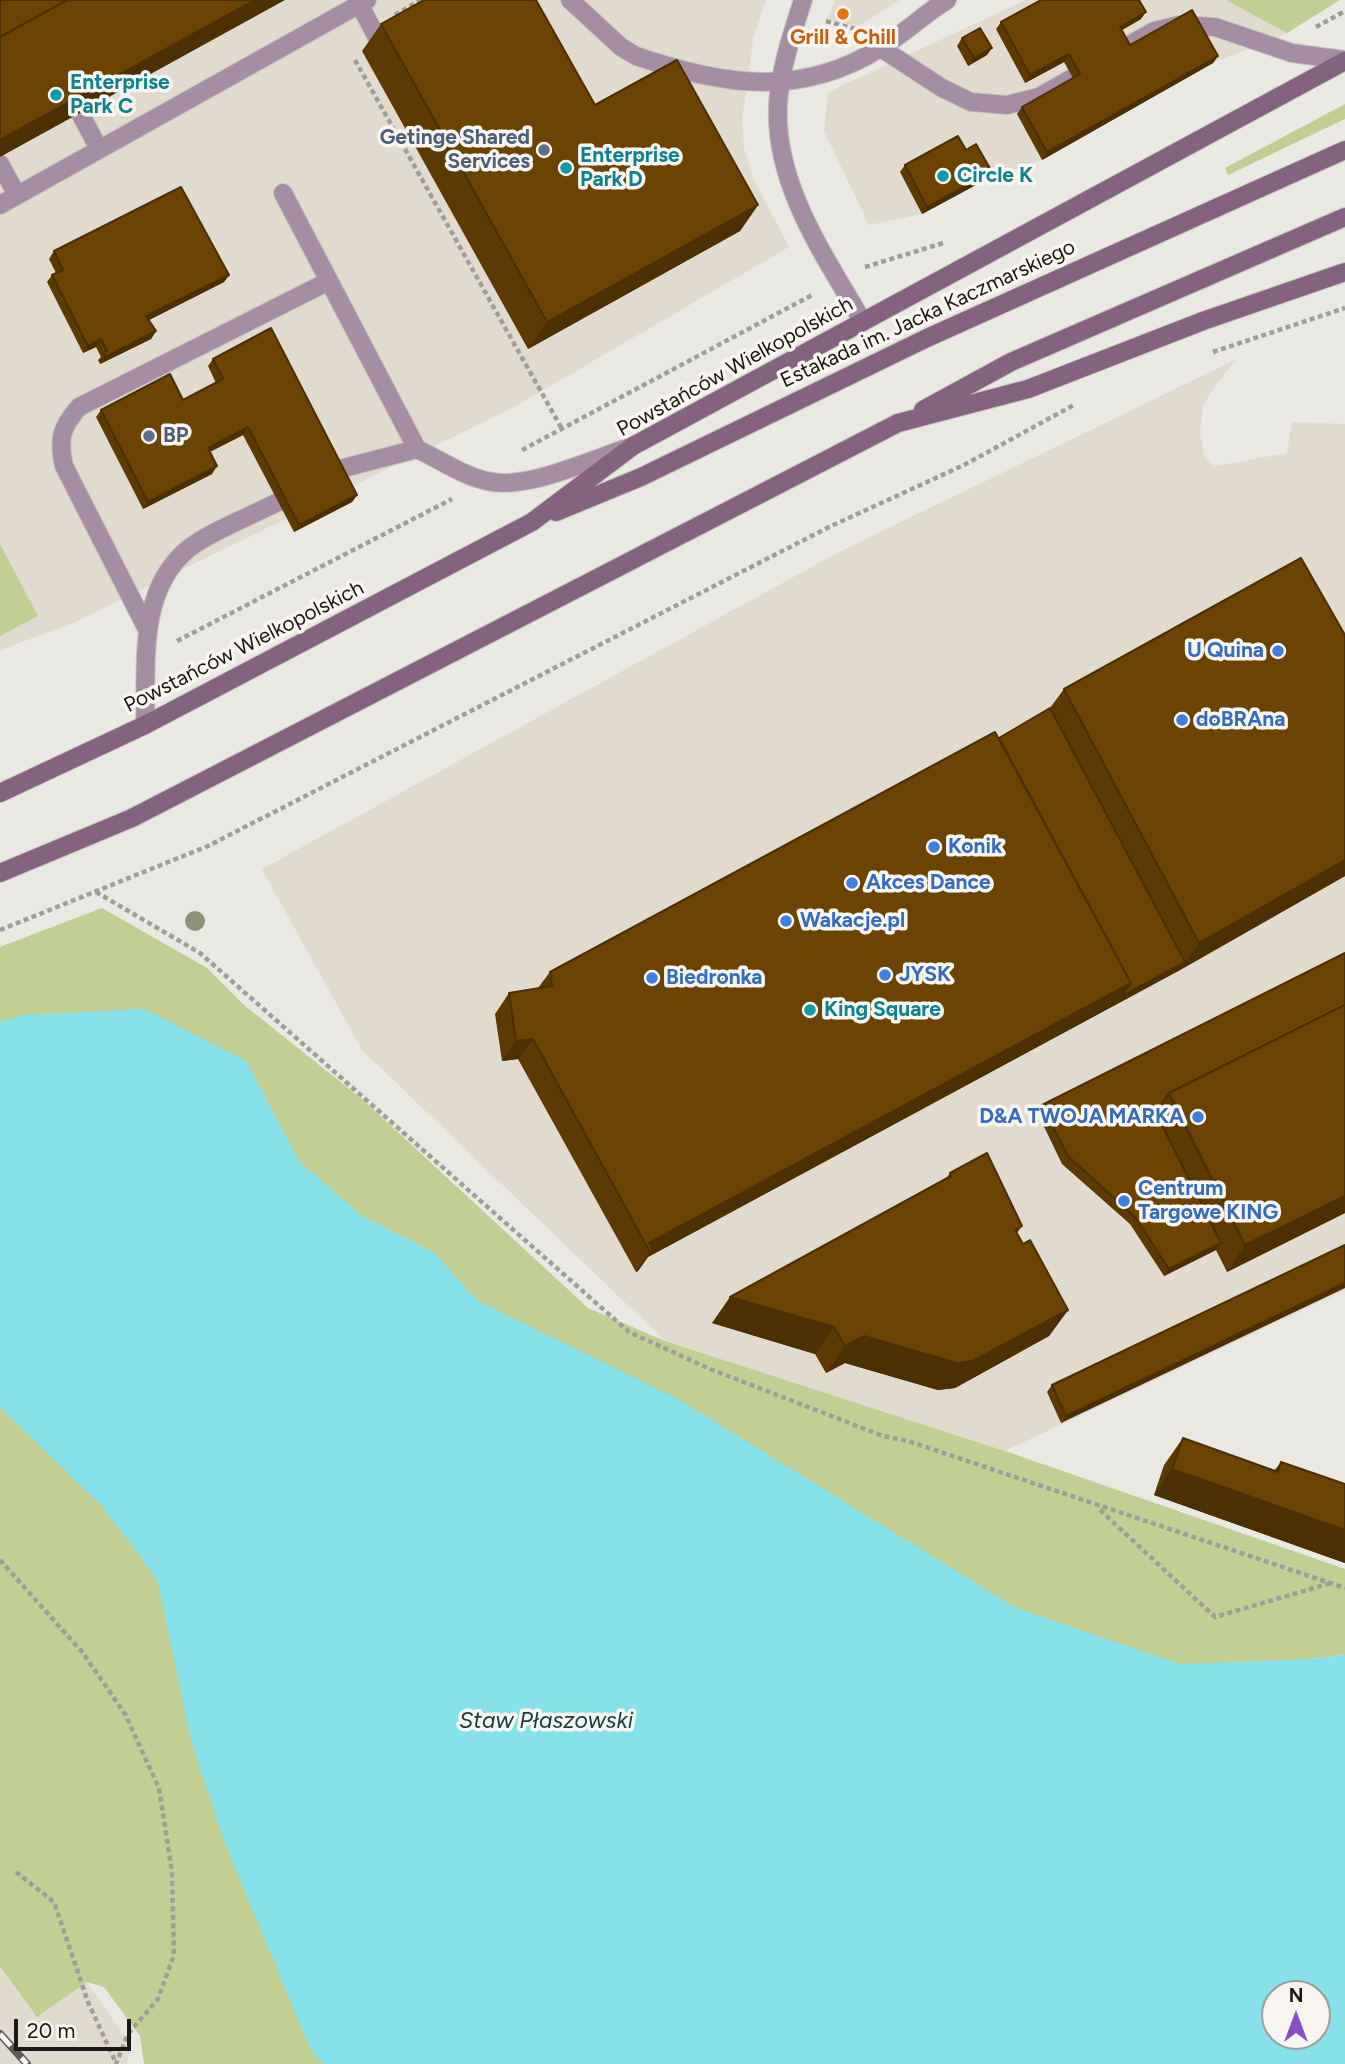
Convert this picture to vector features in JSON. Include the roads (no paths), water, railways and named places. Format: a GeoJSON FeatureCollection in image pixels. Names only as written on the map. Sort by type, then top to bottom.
{"type":"FeatureCollection","features":[{"type":"Feature","properties":{"kind":"main road","name":"Powstańców Wielkopolskich"},"geometry":{"type":"LineString","coordinates":[[0,793],[145,725],[532,522],[633,446],[1345,60]]}},
{"type":"Feature","properties":{"kind":"main road","name":"Estakada im. Jacka Kaczmarskiego"},"geometry":{"type":"LineString","coordinates":[[532,522],[641,477],[940,332],[1345,150]]}},
{"type":"Feature","properties":{"kind":"main road"},"geometry":{"type":"LineString","coordinates":[[0,873],[132,818],[898,424],[1011,362],[1345,217]]}},
{"type":"Feature","properties":{"kind":"main road"},"geometry":{"type":"LineString","coordinates":[[898,424],[1028,389],[1203,321],[1345,272]]}},
{"type":"Feature","properties":{"kind":"street"},"geometry":{"type":"LineString","coordinates":[[570,0],[621,47],[636,56],[751,83],[781,84],[822,76],[881,48],[947,0]]}},
{"type":"Feature","properties":{"kind":"street"},"geometry":{"type":"LineString","coordinates":[[803,0],[790,40],[781,84],[778,128],[786,173],[794,196],[863,323]]}},
{"type":"Feature","properties":{"kind":"street"},"geometry":{"type":"LineString","coordinates":[[0,205],[361,1],[379,41]]}},
{"type":"Feature","properties":{"kind":"street"},"geometry":{"type":"LineString","coordinates":[[881,48],[942,88],[971,102],[1007,105],[1039,97],[1154,31],[1179,25],[1215,27],[1292,53],[1345,60]]}},
{"type":"Feature","properties":{"kind":"street"},"geometry":{"type":"LineString","coordinates":[[80,113],[99,149]]}},
{"type":"Feature","properties":{"kind":"street"},"geometry":{"type":"LineString","coordinates":[[0,164],[17,195]]}},
{"type":"Feature","properties":{"kind":"street"},"geometry":{"type":"LineString","coordinates":[[283,193],[417,449],[481,480],[504,483],[528,480],[633,446]]}},
{"type":"Feature","properties":{"kind":"street"},"geometry":{"type":"LineString","coordinates":[[148,631],[64,466],[59,444],[67,422],[79,407],[329,281]]}},
{"type":"Feature","properties":{"kind":"street"},"geometry":{"type":"LineString","coordinates":[[336,470],[417,449]]}},
{"type":"Feature","properties":{"kind":"street"},"geometry":{"type":"LineString","coordinates":[[145,725],[148,631],[153,603],[166,573],[189,549],[278,502]]}},
{"type":"Feature","properties":{"kind":"water","name":"Staw Płaszowski"},"geometry":{"type":"Polygon","coordinates":[[[145,1009],[246,1061],[299,1161],[362,1216],[433,1252],[478,1301],[678,1399],[1016,1608],[1180,1664],[1345,1655],[1345,2064],[324,2064],[311,2051],[224,1841],[192,1744],[157,1579],[101,1505],[0,1407],[0,1022],[23,1015],[145,1009]]]}},
{"type":"Feature","properties":{"kind":"railway"},"geometry":{"type":"LineString","coordinates":[[0,2034],[27,2064]]}},
{"type":"Feature","properties":{"kind":"place","name":"Grill & Chill"},"geometry":{"type":"Point","coordinates":[843,14]}},
{"type":"Feature","properties":{"kind":"place","name":"Enterprise Park C"},"geometry":{"type":"Point","coordinates":[56,95]}},
{"type":"Feature","properties":{"kind":"place","name":"Getinge Shared Services"},"geometry":{"type":"Point","coordinates":[544,150]}},
{"type":"Feature","properties":{"kind":"place","name":"Enterprise Park D"},"geometry":{"type":"Point","coordinates":[566,168]}},
{"type":"Feature","properties":{"kind":"place","name":"Circle K"},"geometry":{"type":"Point","coordinates":[943,176]}},
{"type":"Feature","properties":{"kind":"place","name":"BP"},"geometry":{"type":"Point","coordinates":[149,436]}},
{"type":"Feature","properties":{"kind":"place","name":"U Quina"},"geometry":{"type":"Point","coordinates":[1278,651]}},
{"type":"Feature","properties":{"kind":"place","name":"doBRAna"},"geometry":{"type":"Point","coordinates":[1182,720]}},
{"type":"Feature","properties":{"kind":"place","name":"Konik"},"geometry":{"type":"Point","coordinates":[934,847]}},
{"type":"Feature","properties":{"kind":"place","name":"Akces Dance"},"geometry":{"type":"Point","coordinates":[852,883]}},
{"type":"Feature","properties":{"kind":"place","name":"Wakacje.pl"},"geometry":{"type":"Point","coordinates":[786,921]}},
{"type":"Feature","properties":{"kind":"place","name":"JYSK"},"geometry":{"type":"Point","coordinates":[885,975]}},
{"type":"Feature","properties":{"kind":"place","name":"Biedronka"},"geometry":{"type":"Point","coordinates":[652,978]}},
{"type":"Feature","properties":{"kind":"place","name":"King Square"},"geometry":{"type":"Point","coordinates":[810,1010]}},
{"type":"Feature","properties":{"kind":"place","name":"D&A TWOJA MARKA"},"geometry":{"type":"Point","coordinates":[1198,1117]}},
{"type":"Feature","properties":{"kind":"place","name":"Centrum Targowe KING"},"geometry":{"type":"Point","coordinates":[1124,1201]}}]}
